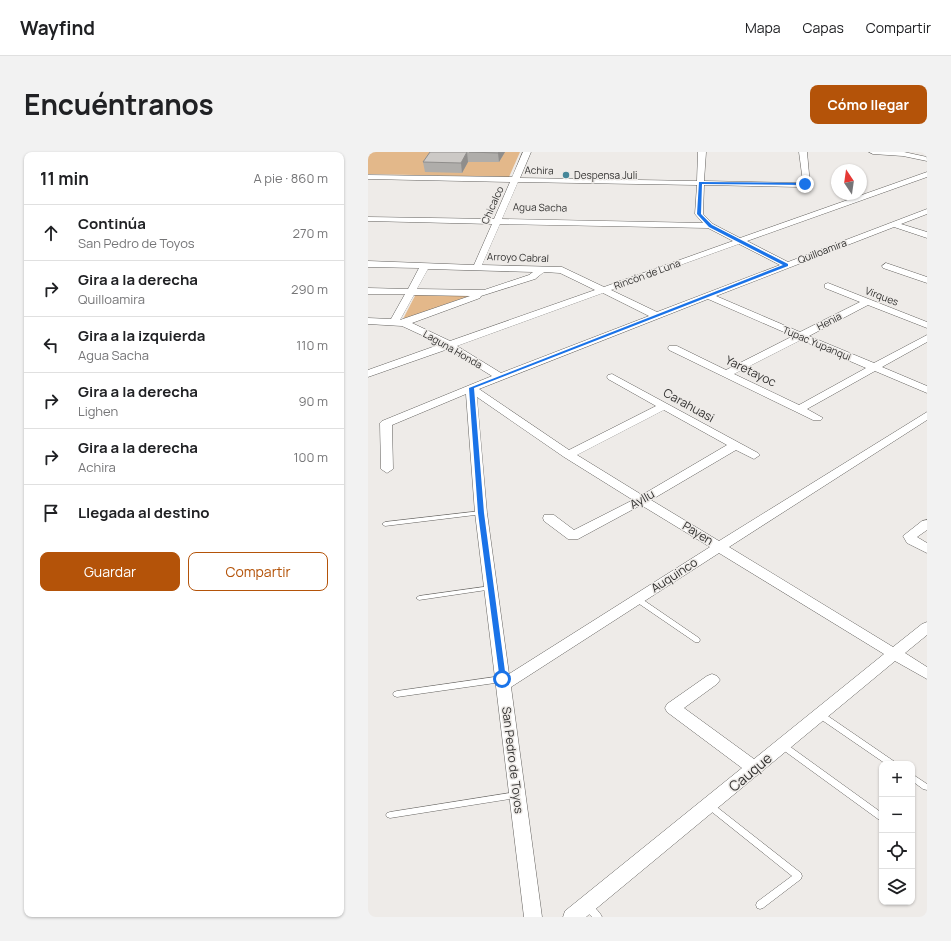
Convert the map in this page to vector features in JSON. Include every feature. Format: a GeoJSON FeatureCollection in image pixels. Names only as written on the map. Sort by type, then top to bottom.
{"type":"FeatureCollection","features":[{"type":"Feature","properties":{"kind":"street","name":"Chicalco"},"geometry":{"type":"LineString","coordinates":[[477,267],[526,152]]}},
{"type":"Feature","properties":{"kind":"street"},"geometry":{"type":"LineString","coordinates":[[702,152],[699,214],[707,224]]}},
{"type":"Feature","properties":{"kind":"street","name":"Achira"},"geometry":{"type":"LineString","coordinates":[[368,177],[805,184],[807,183],[803,152]]}},
{"type":"Feature","properties":{"kind":"street"},"geometry":{"type":"LineString","coordinates":[[873,152],[904,154],[927,159]]}},
{"type":"Feature","properties":{"kind":"street","name":"Rincón de Luna"},"geometry":{"type":"LineString","coordinates":[[368,374],[927,174]]}},
{"type":"Feature","properties":{"kind":"street","name":"Quilloamira"},"geometry":{"type":"LineString","coordinates":[[387,469],[386,424],[471,388],[927,211]]}},
{"type":"Feature","properties":{"kind":"street","name":"Agua Sacha"},"geometry":{"type":"LineString","coordinates":[[368,214],[707,224],[787,265]]}},
{"type":"Feature","properties":{"kind":"street","name":"Agua Sacha"},"geometry":{"type":"LineString","coordinates":[[368,219],[497,219]]}},
{"type":"Feature","properties":{"kind":"street"},"geometry":{"type":"LineString","coordinates":[[894,224],[927,235]]}},
{"type":"Feature","properties":{"kind":"street","name":"Arroyo Cabral"},"geometry":{"type":"LineString","coordinates":[[368,264],[542,269],[568,272],[657,316]]}},
{"type":"Feature","properties":{"kind":"street"},"geometry":{"type":"LineString","coordinates":[[399,322],[411,292],[425,266]]}},
{"type":"Feature","properties":{"kind":"street"},"geometry":{"type":"LineString","coordinates":[[886,266],[927,280]]}},
{"type":"Feature","properties":{"kind":"street"},"geometry":{"type":"LineString","coordinates":[[399,322],[532,277],[542,269]]}},
{"type":"Feature","properties":{"kind":"street"},"geometry":{"type":"LineString","coordinates":[[916,276],[927,271]]}},
{"type":"Feature","properties":{"kind":"street","name":"Virques"},"geometry":{"type":"LineString","coordinates":[[828,286],[927,325]]}},
{"type":"Feature","properties":{"kind":"street"},"geometry":{"type":"LineString","coordinates":[[368,291],[485,293]]}},
{"type":"Feature","properties":{"kind":"street","name":"Tupac Yupanqui"},"geometry":{"type":"LineString","coordinates":[[708,296],[927,390]]}},
{"type":"Feature","properties":{"kind":"street","name":"Henia"},"geometry":{"type":"LineString","coordinates":[[726,374],[867,302]]}},
{"type":"Feature","properties":{"kind":"street","name":"Laguna Honda"},"geometry":{"type":"LineString","coordinates":[[368,321],[399,322],[415,327],[449,344],[501,377]]}},
{"type":"Feature","properties":{"kind":"street"},"geometry":{"type":"LineString","coordinates":[[800,409],[927,338]]}},
{"type":"Feature","properties":{"kind":"street","name":"Yaretayoc"},"geometry":{"type":"LineString","coordinates":[[673,348],[818,418]]}},
{"type":"Feature","properties":{"kind":"street","name":"Carahuasi"},"geometry":{"type":"LineString","coordinates":[[612,377],[754,455]]}},
{"type":"Feature","properties":{"kind":"street","name":"Payen"},"geometry":{"type":"LineString","coordinates":[[471,388],[568,455],[927,674]]}},
{"type":"Feature","properties":{"kind":"street","name":"San Pedro de Toyos"},"geometry":{"type":"LineString","coordinates":[[471,388],[481,513],[533,917]]}},
{"type":"Feature","properties":{"kind":"street"},"geometry":{"type":"LineString","coordinates":[[568,455],[664,406]]}},
{"type":"Feature","properties":{"kind":"street","name":"Auquinco"},"geometry":{"type":"LineString","coordinates":[[503,682],[927,415]]}},
{"type":"Feature","properties":{"kind":"street","name":"Ayllu"},"geometry":{"type":"LineString","coordinates":[[549,518],[573,536],[642,500],[736,445]]}},
{"type":"Feature","properties":{"kind":"street"},"geometry":{"type":"LineString","coordinates":[[927,524],[910,536],[912,540],[927,549]]}},
{"type":"Feature","properties":{"kind":"street","name":"Cauque"},"geometry":{"type":"LineString","coordinates":[[572,917],[592,911],[754,768],[927,627]]}},
{"type":"Feature","properties":{"kind":"street"},"geometry":{"type":"LineString","coordinates":[[712,680],[673,708],[754,768]]}},
{"type":"Feature","properties":{"kind":"lane"},"geometry":{"type":"LineString","coordinates":[[385,524],[481,513]]}},
{"type":"Feature","properties":{"kind":"lane"},"geometry":{"type":"LineString","coordinates":[[420,598],[491,588]]}},
{"type":"Feature","properties":{"kind":"lane"},"geometry":{"type":"LineString","coordinates":[[637,599],[697,640]]}},
{"type":"Feature","properties":{"kind":"lane"},"geometry":{"type":"LineString","coordinates":[[397,694],[503,682]]}},
{"type":"Feature","properties":{"kind":"lane"},"geometry":{"type":"LineString","coordinates":[[820,714],[888,761]]}},
{"type":"Feature","properties":{"kind":"lane"},"geometry":{"type":"LineString","coordinates":[[782,745],[879,816]]}},
{"type":"Feature","properties":{"kind":"lane"},"geometry":{"type":"LineString","coordinates":[[915,779],[926,787]]}},
{"type":"Feature","properties":{"kind":"lane"},"geometry":{"type":"LineString","coordinates":[[390,815],[517,795]]}},
{"type":"Feature","properties":{"kind":"lane"},"geometry":{"type":"LineString","coordinates":[[710,806],[798,876],[760,905]]}},
{"type":"Feature","properties":{"kind":"shaded area"},"geometry":{"type":"Polygon","coordinates":[[[368,152],[520,152],[509,177],[368,174],[368,152]]]}},
{"type":"Feature","properties":{"kind":"shaded area"},"geometry":{"type":"Polygon","coordinates":[[[417,292],[475,294],[403,319],[417,292]]]}},
{"type":"Feature","properties":{"kind":"building"},"geometry":{"type":"Polygon","coordinates":[[[430,152],[467,152],[461,163],[423,162],[430,152]]]}},
{"type":"Feature","properties":{"kind":"building"},"geometry":{"type":"Polygon","coordinates":[[[469,152],[499,152],[498,153],[469,152]]]}},
{"type":"Feature","properties":{"kind":"place","name":"Despensa Juli"},"geometry":{"type":"Point","coordinates":[566,175]}},
{"type":"Feature","properties":{"kind":"route"},"geometry":{"type":"LineString","coordinates":[[502,679],[481,513],[471,388],[787,265],[710,226],[700,218],[700,183],[805,184]]}}]}
